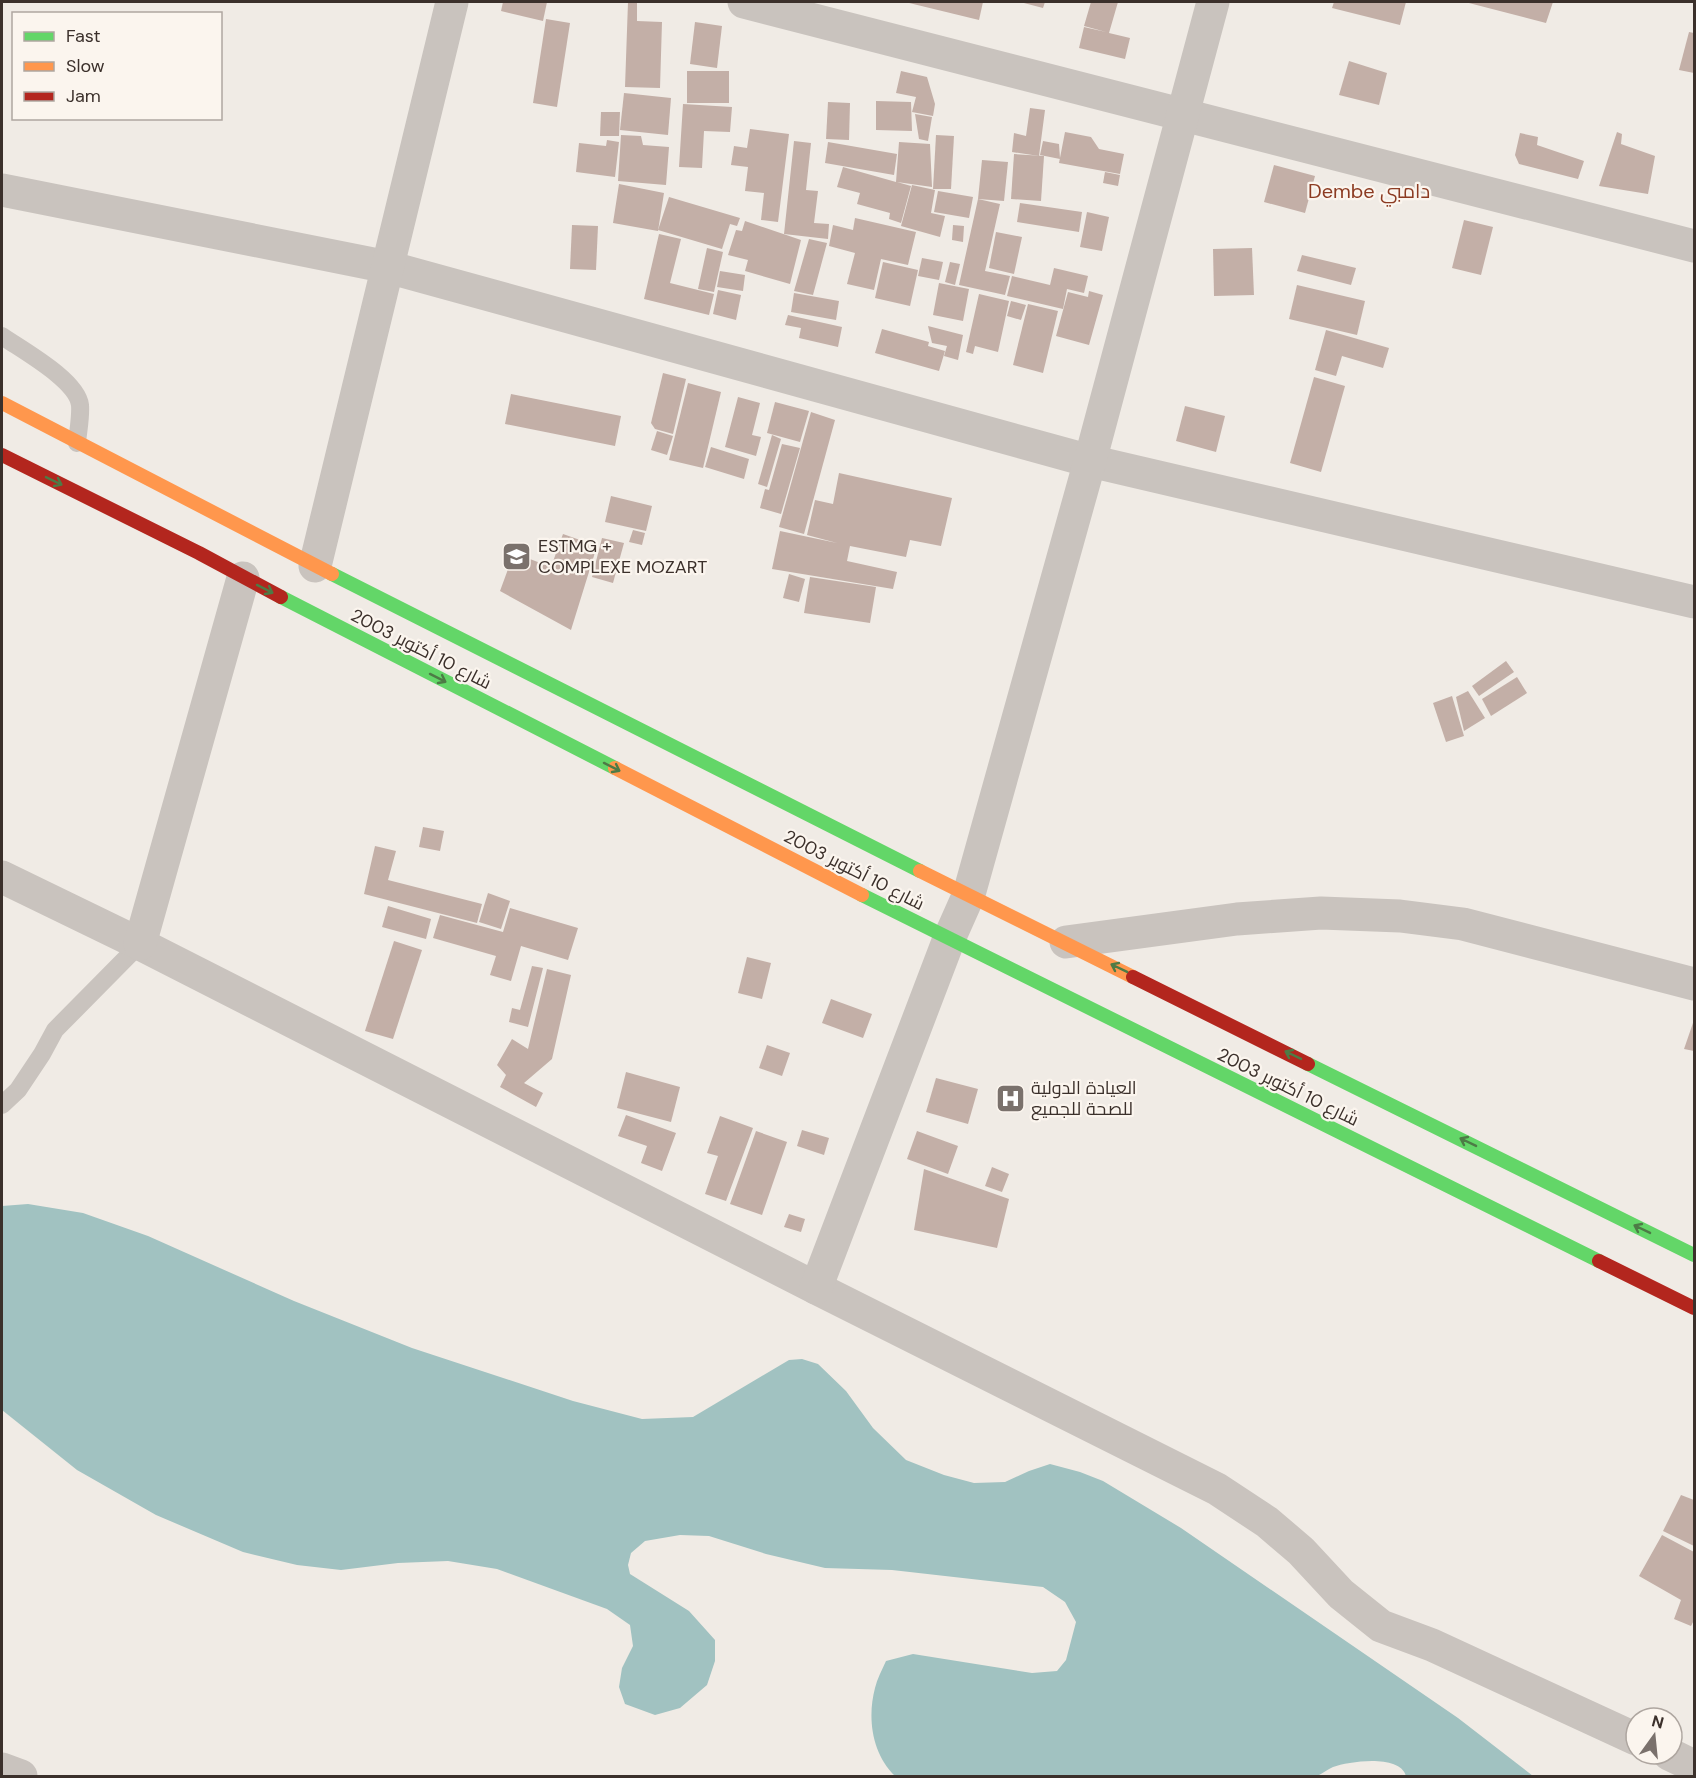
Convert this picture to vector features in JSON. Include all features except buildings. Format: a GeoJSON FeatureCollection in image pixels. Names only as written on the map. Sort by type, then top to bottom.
{"type":"FeatureCollection","features":[{"type":"Feature","properties":{"kind":"highway","name":"شارع 10 أكتوبر 2003"},"geometry":{"type":"LineString","coordinates":[[2,403],[315,566],[900,861],[1695,1255]]}},
{"type":"Feature","properties":{"kind":"highway","name":"شارع 10 أكتوبر 2003"},"geometry":{"type":"LineString","coordinates":[[2,455],[199,553],[243,578],[949,939],[1695,1308]]}},
{"type":"Feature","properties":{"kind":"street"},"geometry":{"type":"LineString","coordinates":[[315,566],[452,2]]}},
{"type":"Feature","properties":{"kind":"street"},"geometry":{"type":"LineString","coordinates":[[744,2],[1695,246]]}},
{"type":"Feature","properties":{"kind":"street"},"geometry":{"type":"LineString","coordinates":[[816,1288],[949,939],[969,894],[1090,461],[1213,2]]}},
{"type":"Feature","properties":{"kind":"street"},"geometry":{"type":"LineString","coordinates":[[2,190],[388,267],[1090,461],[1695,602]]}},
{"type":"Feature","properties":{"kind":"street"},"geometry":{"type":"LineString","coordinates":[[140,944],[243,578]]}},
{"type":"Feature","properties":{"kind":"street"},"geometry":{"type":"LineString","coordinates":[[2,877],[140,944],[1217,1489],[1284,1536],[1341,1594],[1381,1626],[1432,1645],[1624,1733]]}},
{"type":"Feature","properties":{"kind":"street"},"geometry":{"type":"LineString","coordinates":[[1066,942],[1237,918],[1321,913],[1400,916],[1463,924],[1695,984]]}},
{"type":"Feature","properties":{"kind":"street"},"geometry":{"type":"LineString","coordinates":[[2,1769],[21,1776]]}},
{"type":"Feature","properties":{"kind":"lane"},"geometry":{"type":"LineString","coordinates":[[2,336],[61,377],[78,397],[80,407],[77,443]]}},
{"type":"Feature","properties":{"kind":"lane"},"geometry":{"type":"LineString","coordinates":[[2,1105],[18,1090],[55,1030],[140,944]]}},
{"type":"Feature","properties":{"kind":"water"},"geometry":{"type":"Polygon","coordinates":[[[28,1204],[83,1213],[148,1236],[294,1301],[412,1348],[573,1401],[642,1419],[693,1417],[789,1360],[802,1359],[818,1364],[846,1391],[873,1428],[906,1460],[944,1475],[974,1483],[1005,1482],[1050,1464],[1103,1481],[1181,1528],[1458,1718],[1533,1776],[1406,1776],[1402,1769],[1394,1764],[1362,1761],[1331,1768],[1317,1776],[895,1776],[887,1767],[876,1746],[872,1723],[875,1688],[886,1661],[913,1654],[1032,1673],[1057,1671],[1066,1660],[1076,1622],[1065,1602],[1043,1587],[892,1570],[825,1568],[766,1554],[709,1536],[680,1535],[645,1541],[631,1553],[628,1565],[630,1574],[689,1611],[715,1640],[715,1661],[707,1685],[680,1708],[655,1715],[625,1704],[619,1687],[622,1668],[633,1646],[630,1625],[607,1609],[497,1569],[448,1561],[398,1563],[341,1570],[297,1565],[243,1552],[156,1515],[77,1470],[2,1410],[2,1206],[28,1204]]]}},
{"type":"Feature","properties":{"kind":"traffic: fast"},"geometry":{"type":"LineString","coordinates":[[332,574],[920,871]]}},
{"type":"Feature","properties":{"kind":"traffic: fast"},"geometry":{"type":"LineString","coordinates":[[281,597],[615,768]]}},
{"type":"Feature","properties":{"kind":"traffic: fast"},"geometry":{"type":"LineString","coordinates":[[862,895],[1599,1261]]}},
{"type":"Feature","properties":{"kind":"traffic: fast"},"geometry":{"type":"LineString","coordinates":[[1308,1064],[1694,1255]]}},
{"type":"Feature","properties":{"kind":"traffic: slow"},"geometry":{"type":"LineString","coordinates":[[2,403],[332,574]]}},
{"type":"Feature","properties":{"kind":"traffic: slow"},"geometry":{"type":"LineString","coordinates":[[615,768],[862,895]]}},
{"type":"Feature","properties":{"kind":"traffic: slow"},"geometry":{"type":"LineString","coordinates":[[920,871],[1133,977]]}},
{"type":"Feature","properties":{"kind":"traffic: jam"},"geometry":{"type":"LineString","coordinates":[[2,455],[199,553],[281,597]]}},
{"type":"Feature","properties":{"kind":"traffic: jam"},"geometry":{"type":"LineString","coordinates":[[1133,977],[1308,1064]]}},
{"type":"Feature","properties":{"kind":"traffic: jam"},"geometry":{"type":"LineString","coordinates":[[1599,1261],[1694,1308]]}},
{"type":"Feature","properties":{"kind":"place","name":"ESTMG + COMPLEXE MOZART"},"geometry":{"type":"Point","coordinates":[517,556]}},
{"type":"Feature","properties":{"kind":"place","name":"العيادة الدولية للصحة للجميع"},"geometry":{"type":"Point","coordinates":[1010,1098]}},
{"type":"Feature","properties":{"kind":"district","name":"Dembe دامبي"},"geometry":{"type":"Point","coordinates":[1369,191]}}]}
